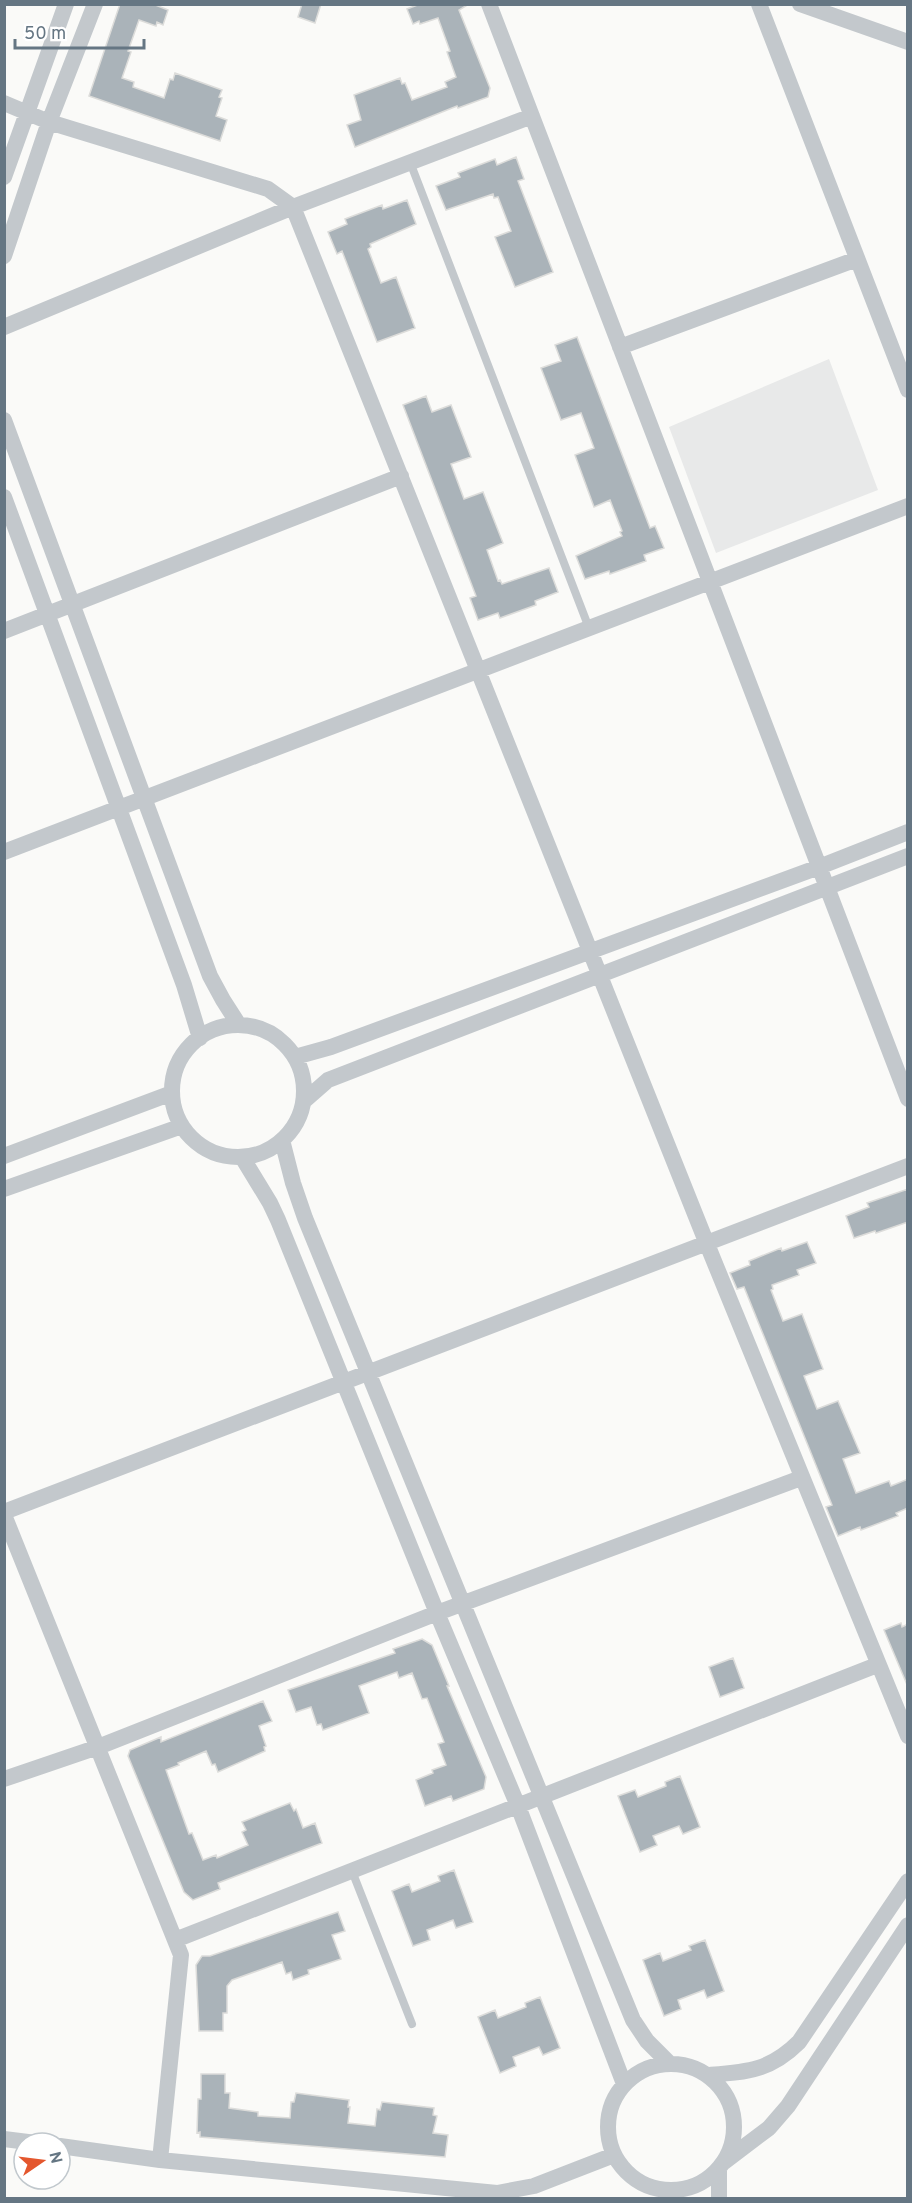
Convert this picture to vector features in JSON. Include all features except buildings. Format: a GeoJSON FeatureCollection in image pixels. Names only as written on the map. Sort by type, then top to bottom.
{"type":"FeatureCollection","features":[{"type":"Feature","properties":{"kind":"street"},"geometry":{"type":"LineString","coordinates":[[4,177],[66,4]]}},
{"type":"Feature","properties":{"kind":"street"},"geometry":{"type":"LineString","coordinates":[[4,256],[49,122],[95,4]]}},
{"type":"Feature","properties":{"kind":"street"},"geometry":{"type":"LineString","coordinates":[[489,4],[908,1099]]}},
{"type":"Feature","properties":{"kind":"street"},"geometry":{"type":"LineString","coordinates":[[759,4],[908,390]]}},
{"type":"Feature","properties":{"kind":"street"},"geometry":{"type":"LineString","coordinates":[[800,4],[908,42]]}},
{"type":"Feature","properties":{"kind":"street"},"geometry":{"type":"LineString","coordinates":[[4,103],[49,122],[268,189],[293,207],[801,1478],[908,1736]]}},
{"type":"Feature","properties":{"kind":"street"},"geometry":{"type":"LineString","coordinates":[[4,327],[293,207],[532,116]]}},
{"type":"Feature","properties":{"kind":"street"},"geometry":{"type":"LineString","coordinates":[[620,347],[857,259]]}},
{"type":"Feature","properties":{"kind":"street"},"geometry":{"type":"LineString","coordinates":[[4,420],[210,976],[239,1025]]}},
{"type":"Feature","properties":{"kind":"street"},"geometry":{"type":"LineString","coordinates":[[4,631],[401,476]]}},
{"type":"Feature","properties":{"kind":"street"},"geometry":{"type":"LineString","coordinates":[[4,497],[184,985],[200,1038]]}},
{"type":"Feature","properties":{"kind":"street"},"geometry":{"type":"LineString","coordinates":[[4,852],[908,506]]}},
{"type":"Feature","properties":{"kind":"street"},"geometry":{"type":"LineString","coordinates":[[295,1058],[331,1047],[908,832]]}},
{"type":"Feature","properties":{"kind":"street"},"geometry":{"type":"LineString","coordinates":[[304,1101],[328,1080],[908,856]]}},
{"type":"Feature","properties":{"kind":"street"},"geometry":{"type":"LineString","coordinates":[[239,1025],[261,1029],[281,1040],[295,1058],[303,1079],[304,1101],[296,1123],[282,1140],[264,1152],[243,1157],[225,1156],[208,1150],[193,1140],[182,1126],[175,1110],[172,1093],[175,1072],[184,1053],[200,1038],[218,1028],[239,1025]]}},
{"type":"Feature","properties":{"kind":"street"},"geometry":{"type":"LineString","coordinates":[[4,1156],[172,1093]]}},
{"type":"Feature","properties":{"kind":"street"},"geometry":{"type":"LineString","coordinates":[[4,1189],[182,1126]]}},
{"type":"Feature","properties":{"kind":"street"},"geometry":{"type":"LineString","coordinates":[[282,1140],[304,1218],[633,2020],[647,2041],[669,2063]]}},
{"type":"Feature","properties":{"kind":"street"},"geometry":{"type":"LineString","coordinates":[[243,1157],[274,1211],[436,1613],[518,1806],[624,2084]]}},
{"type":"Feature","properties":{"kind":"street"},"geometry":{"type":"LineString","coordinates":[[160,2160],[181,1955],[4,1514],[908,1166]]}},
{"type":"Feature","properties":{"kind":"street"},"geometry":{"type":"LineString","coordinates":[[4,1779],[98,1747],[436,1613],[801,1478]]}},
{"type":"Feature","properties":{"kind":"street"},"geometry":{"type":"LineString","coordinates":[[175,1940],[877,1665]]}},
{"type":"Feature","properties":{"kind":"street"},"geometry":{"type":"LineString","coordinates":[[708,2075],[758,2069],[773,2064],[786,2055],[799,2042],[908,1881]]}},
{"type":"Feature","properties":{"kind":"street"},"geometry":{"type":"LineString","coordinates":[[719,2199],[721,2165],[731,2145],[734,2126],[730,2106],[722,2089],[708,2075],[689,2066],[669,2063],[652,2066],[637,2073],[624,2084],[614,2100],[608,2118],[608,2137],[614,2155],[626,2172],[643,2184],[666,2194],[703,2181],[721,2165],[769,2128],[788,2106],[908,1925]]}},
{"type":"Feature","properties":{"kind":"street"},"geometry":{"type":"LineString","coordinates":[[72,2148],[160,2160],[497,2193],[534,2186],[614,2155]]}},
{"type":"Feature","properties":{"kind":"lane"},"geometry":{"type":"LineString","coordinates":[[410,162],[589,628]]}},
{"type":"Feature","properties":{"kind":"lane"},"geometry":{"type":"LineString","coordinates":[[352,1871],[411,2024]]}},
{"type":"Feature","properties":{"kind":"shaded area"},"geometry":{"type":"Polygon","coordinates":[[[829,359],[878,490],[716,553],[669,427],[829,359]]]}}]}
